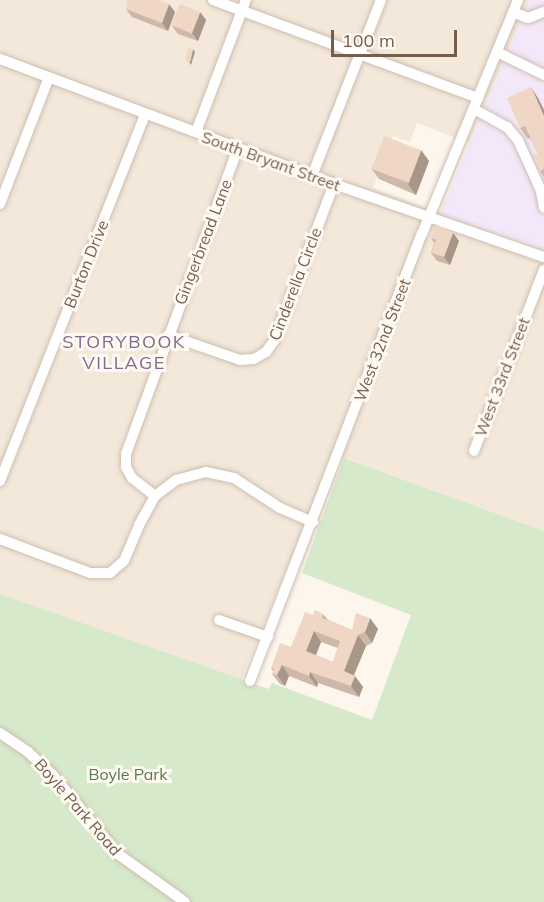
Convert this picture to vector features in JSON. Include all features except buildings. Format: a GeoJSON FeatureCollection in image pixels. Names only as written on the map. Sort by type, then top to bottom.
{"type":"FeatureCollection","features":[{"type":"Feature","properties":{"kind":"street"},"geometry":{"type":"LineString","coordinates":[[213,0],[244,5],[360,54],[478,98]]}},
{"type":"Feature","properties":{"kind":"street"},"geometry":{"type":"LineString","coordinates":[[312,176],[381,0]]}},
{"type":"Feature","properties":{"kind":"street","name":"West 32nd Street"},"geometry":{"type":"LineString","coordinates":[[250,681],[430,218],[518,0]]}},
{"type":"Feature","properties":{"kind":"street"},"geometry":{"type":"LineString","coordinates":[[196,132],[244,5]]}},
{"type":"Feature","properties":{"kind":"street"},"geometry":{"type":"LineString","coordinates":[[513,12],[528,18],[544,12]]}},
{"type":"Feature","properties":{"kind":"street"},"geometry":{"type":"LineString","coordinates":[[497,52],[544,75]]}},
{"type":"Feature","properties":{"kind":"street","name":"South Bryant Street"},"geometry":{"type":"LineString","coordinates":[[0,59],[334,184],[544,256]]}},
{"type":"Feature","properties":{"kind":"street"},"geometry":{"type":"LineString","coordinates":[[0,204],[49,77]]}},
{"type":"Feature","properties":{"kind":"street"},"geometry":{"type":"LineString","coordinates":[[474,109],[507,126],[518,140],[541,191],[544,208]]}},
{"type":"Feature","properties":{"kind":"street","name":"Burton Drive"},"geometry":{"type":"LineString","coordinates":[[0,482],[145,114]]}},
{"type":"Feature","properties":{"kind":"street","name":"Gingerbread Lane"},"geometry":{"type":"LineString","coordinates":[[155,496],[132,478],[125,461],[168,335],[238,148]]}},
{"type":"Feature","properties":{"kind":"street","name":"Cinderella Circle"},"geometry":{"type":"LineString","coordinates":[[168,335],[240,360],[254,359],[266,352],[274,341],[334,184]]}},
{"type":"Feature","properties":{"kind":"street","name":"West 33rd Street"},"geometry":{"type":"LineString","coordinates":[[474,451],[544,270]]}},
{"type":"Feature","properties":{"kind":"street"},"geometry":{"type":"LineString","coordinates":[[0,539],[90,573],[106,575],[116,570],[124,561],[139,525],[155,496],[167,485],[185,476],[217,473],[245,483],[280,508],[313,522]]}},
{"type":"Feature","properties":{"kind":"street"},"geometry":{"type":"LineString","coordinates":[[219,620],[268,637]]}},
{"type":"Feature","properties":{"kind":"street","name":"Boyle Park Road"},"geometry":{"type":"LineString","coordinates":[[0,733],[28,752],[52,774],[118,854],[185,902]]}},
{"type":"Feature","properties":{"kind":"shaded area"},"geometry":{"type":"Polygon","coordinates":[[[0,0],[529,0],[469,143],[417,123],[410,142],[393,136],[373,188],[544,251],[544,531],[334,454],[238,687],[0,599],[0,0]]]}},
{"type":"Feature","properties":{"kind":"shaded area"},"geometry":{"type":"Polygon","coordinates":[[[529,0],[544,0],[544,251],[440,214],[529,0]]]}},
{"type":"Feature","properties":{"kind":"green space","name":"Boyle Park"},"geometry":{"type":"Polygon","coordinates":[[[344,458],[544,531],[544,902],[0,902],[0,594],[269,689],[272,683],[372,720],[411,615],[302,573],[344,458]]]}},
{"type":"Feature","properties":{"kind":"district","name":"STORYBOOK VILLAGE"},"geometry":{"type":"Point","coordinates":[124,353]}}]}
